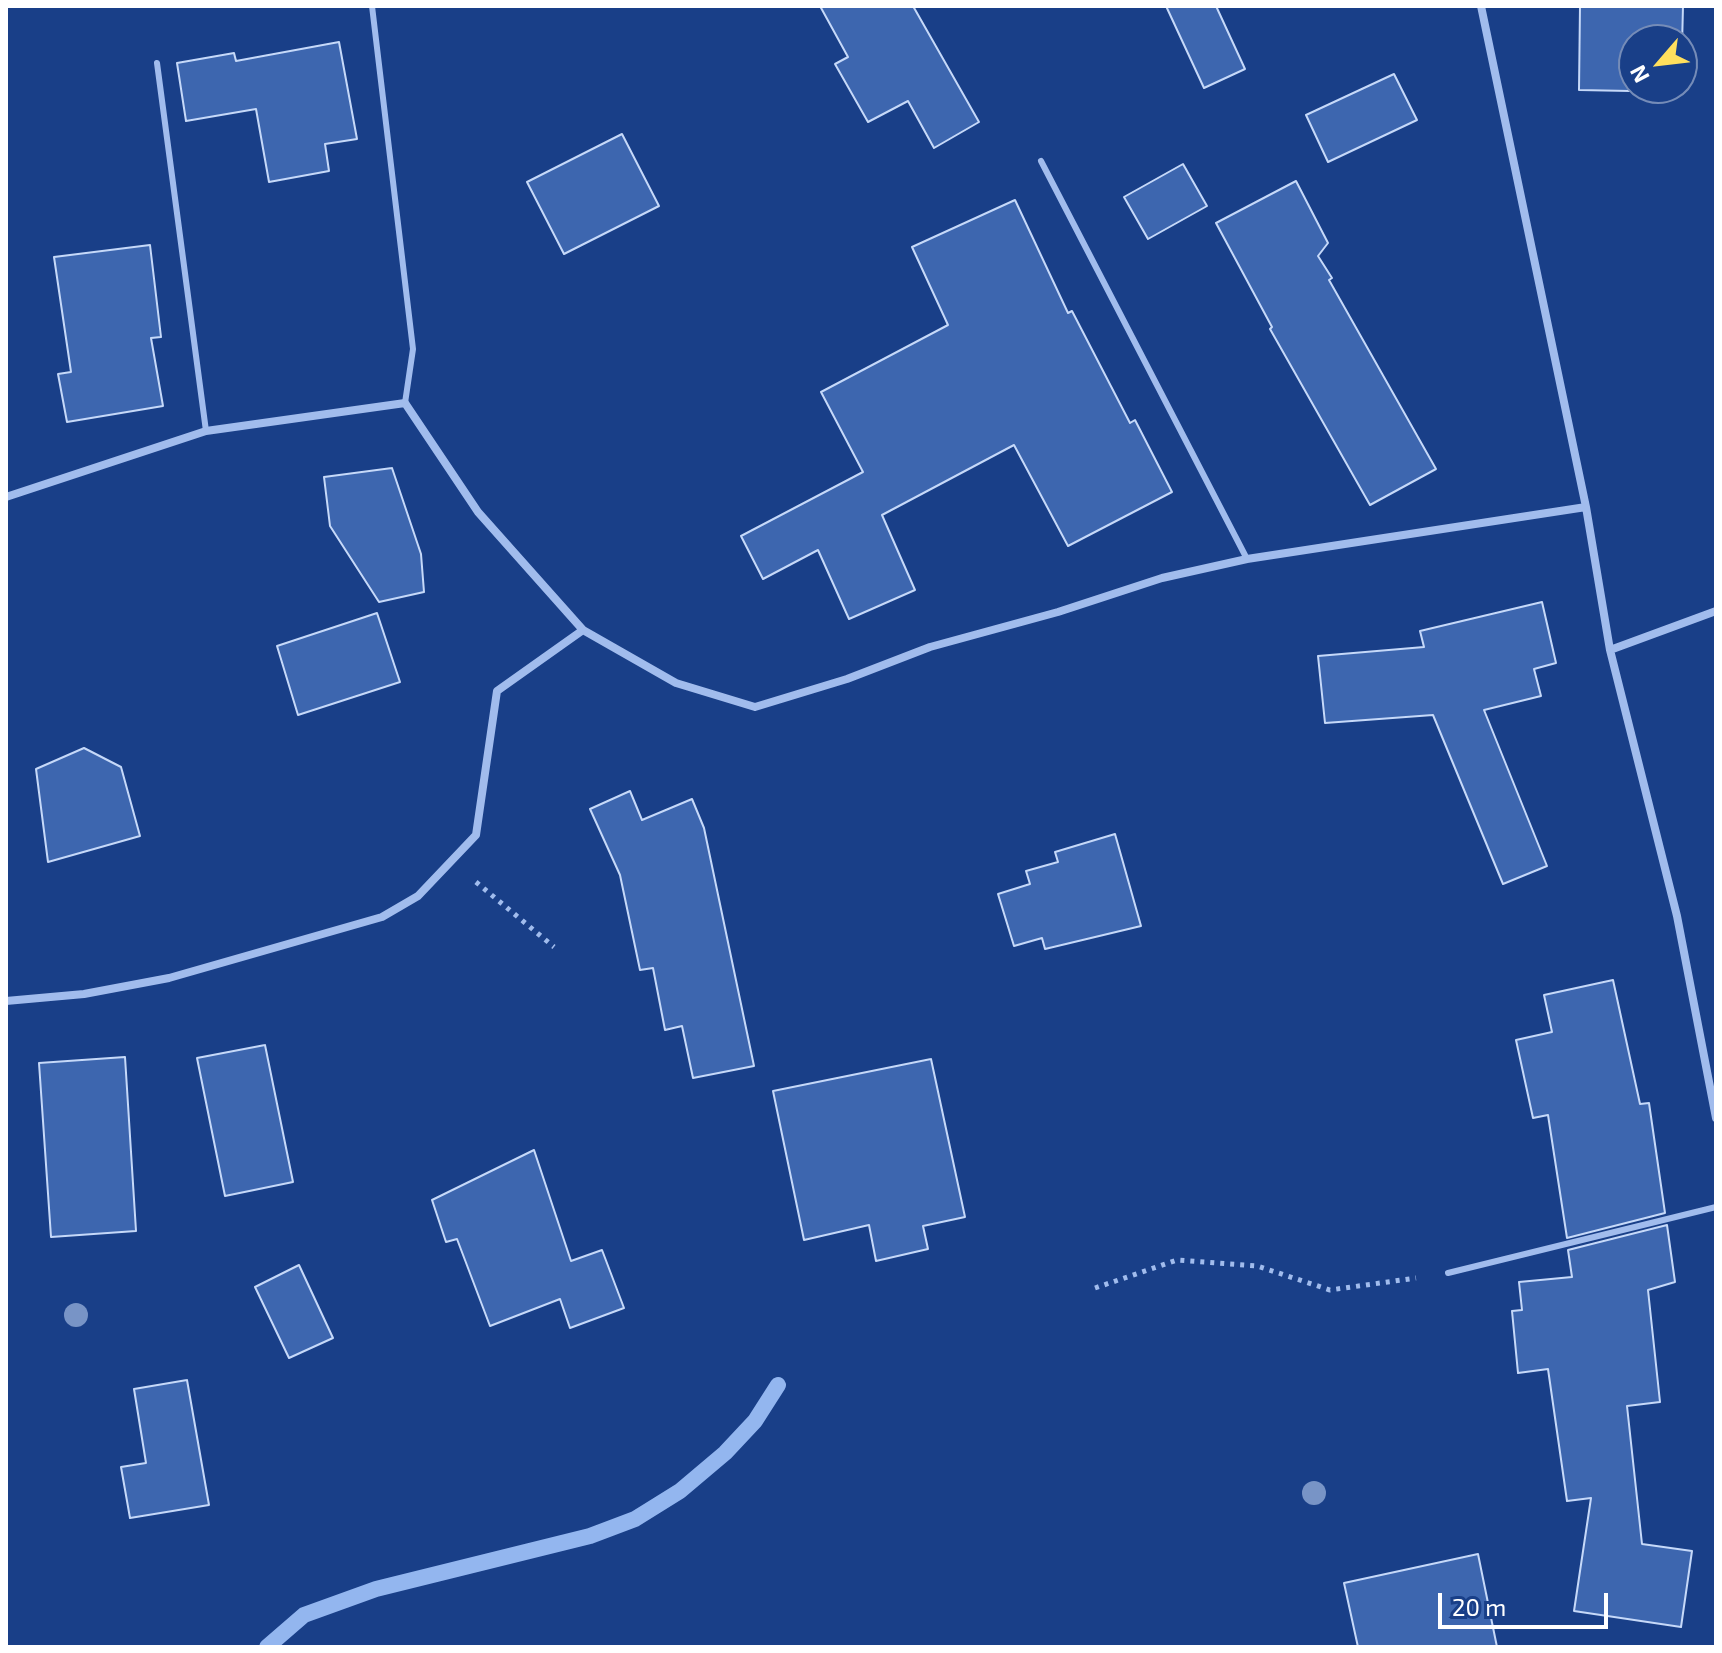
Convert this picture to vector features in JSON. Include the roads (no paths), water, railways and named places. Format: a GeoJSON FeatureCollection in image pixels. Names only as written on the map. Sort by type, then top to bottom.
{"type":"FeatureCollection","features":[{"type":"Feature","properties":{"kind":"street"},"geometry":{"type":"LineString","coordinates":[[1481,6],[1586,507],[1610,650],[1677,916],[1716,1118]]}},
{"type":"Feature","properties":{"kind":"street"},"geometry":{"type":"LineString","coordinates":[[6,497],[206,431],[405,403],[478,512],[583,630],[676,683],[755,707],[847,679],[930,647],[1058,612],[1162,578],[1247,559],[1586,507]]}},
{"type":"Feature","properties":{"kind":"street"},"geometry":{"type":"LineString","coordinates":[[1610,650],[1716,611]]}},
{"type":"Feature","properties":{"kind":"street"},"geometry":{"type":"LineString","coordinates":[[6,1001],[84,994],[169,978],[382,917],[418,896],[476,835],[497,691],[583,630]]}},
{"type":"Feature","properties":{"kind":"lane"},"geometry":{"type":"LineString","coordinates":[[372,6],[413,349],[405,403]]}},
{"type":"Feature","properties":{"kind":"lane"},"geometry":{"type":"LineString","coordinates":[[157,63],[206,431]]}},
{"type":"Feature","properties":{"kind":"lane"},"geometry":{"type":"LineString","coordinates":[[1041,161],[1247,559]]}},
{"type":"Feature","properties":{"kind":"lane"},"geometry":{"type":"LineString","coordinates":[[1448,1273],[1716,1207]]}},
{"type":"Feature","properties":{"kind":"waterway"},"geometry":{"type":"LineString","coordinates":[[267,1647],[304,1615],[376,1589],[590,1536],[635,1519],[680,1491],[725,1453],[755,1421],[778,1385]]}}]}
